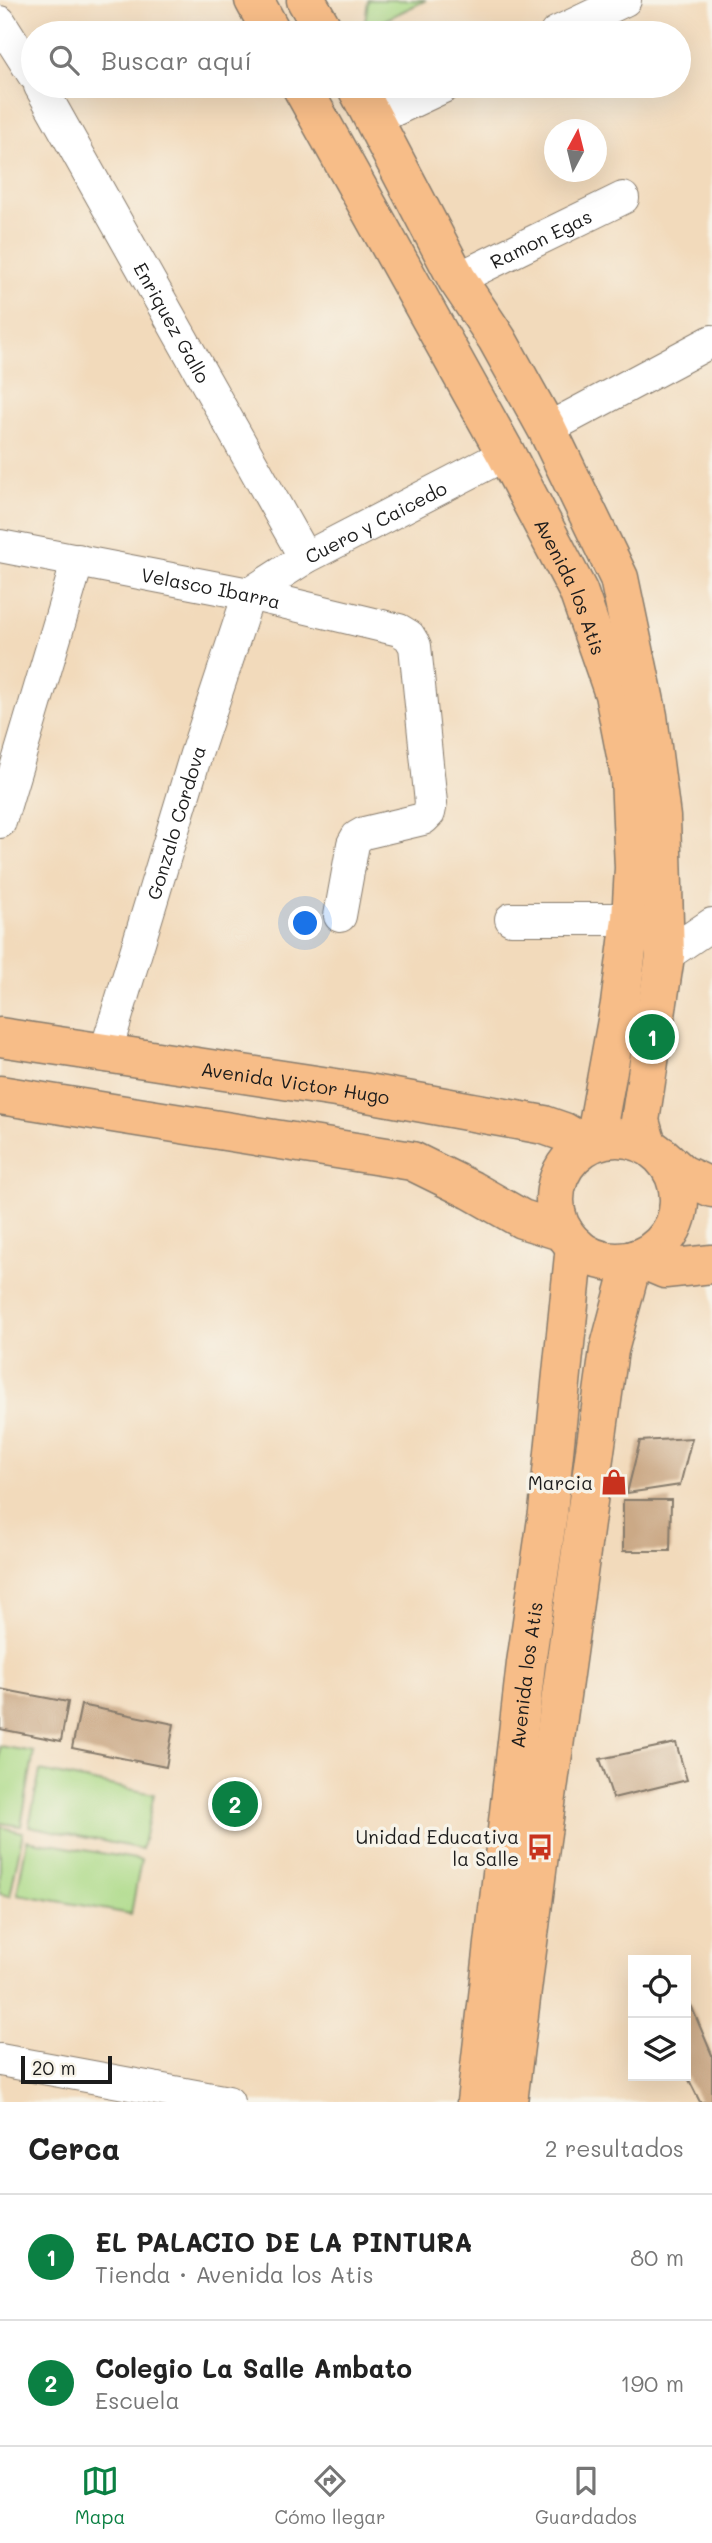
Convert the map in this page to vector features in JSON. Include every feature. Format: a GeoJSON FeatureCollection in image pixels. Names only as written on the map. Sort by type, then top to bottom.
{"type":"FeatureCollection","features":[{"type":"Feature","properties":{"kind":"main road"},"geometry":{"type":"LineString","coordinates":[[254,0],[265,21]]}},
{"type":"Feature","properties":{"kind":"main road"},"geometry":{"type":"LineString","coordinates":[[306,0],[318,21]]}},
{"type":"Feature","properties":{"kind":"main road","name":"Avenida los Atis"},"geometry":{"type":"LineString","coordinates":[[308,98],[506,454],[578,591],[614,694],[630,776],[634,868],[631,919],[612,1059],[590,1143],[570,1158],[560,1174],[555,1194],[556,1213],[569,1239],[548,1511],[526,1663],[476,2102]]}},
{"type":"Feature","properties":{"kind":"main road","name":"Avenida los Atis"},"geometry":{"type":"LineString","coordinates":[[363,98],[457,279],[497,339],[547,429],[619,578],[648,716],[661,817],[665,956],[639,1121],[654,1150],[674,1173],[679,1193],[678,1213],[670,1232],[657,1248],[636,1259],[609,1350],[540,1847],[508,2102]]}},
{"type":"Feature","properties":{"kind":"main road","name":"Avenida Victor Hugo"},"geometry":{"type":"LineString","coordinates":[[0,1037],[362,1092],[544,1125],[590,1143]]}},
{"type":"Feature","properties":{"kind":"main road"},"geometry":{"type":"LineString","coordinates":[[0,1095],[412,1161],[522,1219],[569,1239],[592,1256],[612,1262],[636,1259],[665,1269],[712,1264]]}},
{"type":"Feature","properties":{"kind":"main road"},"geometry":{"type":"LineString","coordinates":[[590,1143],[621,1138],[654,1150],[682,1174],[712,1188]]}},
{"type":"Feature","properties":{"kind":"street"},"geometry":{"type":"LineString","coordinates":[[581,21],[625,0]]}},
{"type":"Feature","properties":{"kind":"street"},"geometry":{"type":"LineString","coordinates":[[0,22],[21,55]]}},
{"type":"Feature","properties":{"kind":"street","name":"Enriquez Gallo"},"geometry":{"type":"LineString","coordinates":[[47,98],[305,558]]}},
{"type":"Feature","properties":{"kind":"street"},"geometry":{"type":"LineString","coordinates":[[375,119],[420,98]]}},
{"type":"Feature","properties":{"kind":"street","name":"Ramon Egas"},"geometry":{"type":"LineString","coordinates":[[457,279],[623,198]]}},
{"type":"Feature","properties":{"kind":"street"},"geometry":{"type":"LineString","coordinates":[[547,429],[712,342]]}},
{"type":"Feature","properties":{"kind":"street","name":"Cuero y Caicedo"},"geometry":{"type":"LineString","coordinates":[[249,594],[305,558],[506,454]]}},
{"type":"Feature","properties":{"kind":"street","name":"Velasco Ibarra"},"geometry":{"type":"LineString","coordinates":[[2,543],[249,594],[398,630],[408,636],[415,646],[431,803],[429,813],[423,819],[363,833],[357,837],[353,844],[340,916]]}},
{"type":"Feature","properties":{"kind":"street"},"geometry":{"type":"LineString","coordinates":[[0,822],[78,560]]}},
{"type":"Feature","properties":{"kind":"street","name":"Gonzalo Cordova"},"geometry":{"type":"LineString","coordinates":[[105,1055],[196,754],[249,594]]}},
{"type":"Feature","properties":{"kind":"street"},"geometry":{"type":"LineString","coordinates":[[511,919],[631,919]]}},
{"type":"Feature","properties":{"kind":"street"},"geometry":{"type":"LineString","coordinates":[[665,956],[712,924]]}},
{"type":"Feature","properties":{"kind":"street"},"geometry":{"type":"LineString","coordinates":[[0,2060],[228,2102]]}},
{"type":"Feature","properties":{"kind":"green space"},"geometry":{"type":"Polygon","coordinates":[[[368,0],[426,0],[383,21],[365,21],[368,0]]]}},
{"type":"Feature","properties":{"kind":"green space"},"geometry":{"type":"Polygon","coordinates":[[[0,1746],[34,1752],[21,1826],[0,1823],[0,1746]]]}},
{"type":"Feature","properties":{"kind":"green space"},"geometry":{"type":"Polygon","coordinates":[[[40,1771],[154,1794],[142,1849],[29,1826],[40,1771]]]}},
{"type":"Feature","properties":{"kind":"green space"},"geometry":{"type":"Polygon","coordinates":[[[0,1827],[23,1832],[10,1896],[0,1894],[0,1827]]]}},
{"type":"Feature","properties":{"kind":"green space"},"geometry":{"type":"Polygon","coordinates":[[[27,1840],[141,1860],[131,1914],[17,1894],[27,1840]]]}},
{"type":"Feature","properties":{"kind":"building"},"geometry":{"type":"Polygon","coordinates":[[[692,1438],[680,1485],[627,1493],[640,1441],[692,1438]]]}},
{"type":"Feature","properties":{"kind":"building"},"geometry":{"type":"Polygon","coordinates":[[[623,1500],[671,1500],[670,1551],[623,1551],[623,1500]]]}},
{"type":"Feature","properties":{"kind":"building"},"geometry":{"type":"Polygon","coordinates":[[[0,1689],[68,1702],[61,1741],[0,1729],[0,1689]]]}},
{"type":"Feature","properties":{"kind":"building"},"geometry":{"type":"Polygon","coordinates":[[[81,1705],[174,1724],[166,1767],[72,1748],[81,1705]]]}},
{"type":"Feature","properties":{"kind":"building"},"geometry":{"type":"Polygon","coordinates":[[[676,1743],[687,1780],[613,1798],[600,1759],[676,1743]]]}},
{"type":"Feature","properties":{"kind":"building"},"geometry":{"type":"Polygon","coordinates":[[[691,2005],[712,2055],[712,2102],[700,2102],[690,2081],[691,2005]]]}},
{"type":"Feature","properties":{"kind":"place","name":"EL PALACIO DE LA PINTURA"},"geometry":{"type":"Point","coordinates":[652,1037]}},
{"type":"Feature","properties":{"kind":"place","name":"Marcia"},"geometry":{"type":"Point","coordinates":[614,1482]}},
{"type":"Feature","properties":{"kind":"place","name":"Colegio La Salle Ambato"},"geometry":{"type":"Point","coordinates":[235,1804]}},
{"type":"Feature","properties":{"kind":"place","name":"Unidad Educativa la Salle"},"geometry":{"type":"Point","coordinates":[540,1847]}}]}
